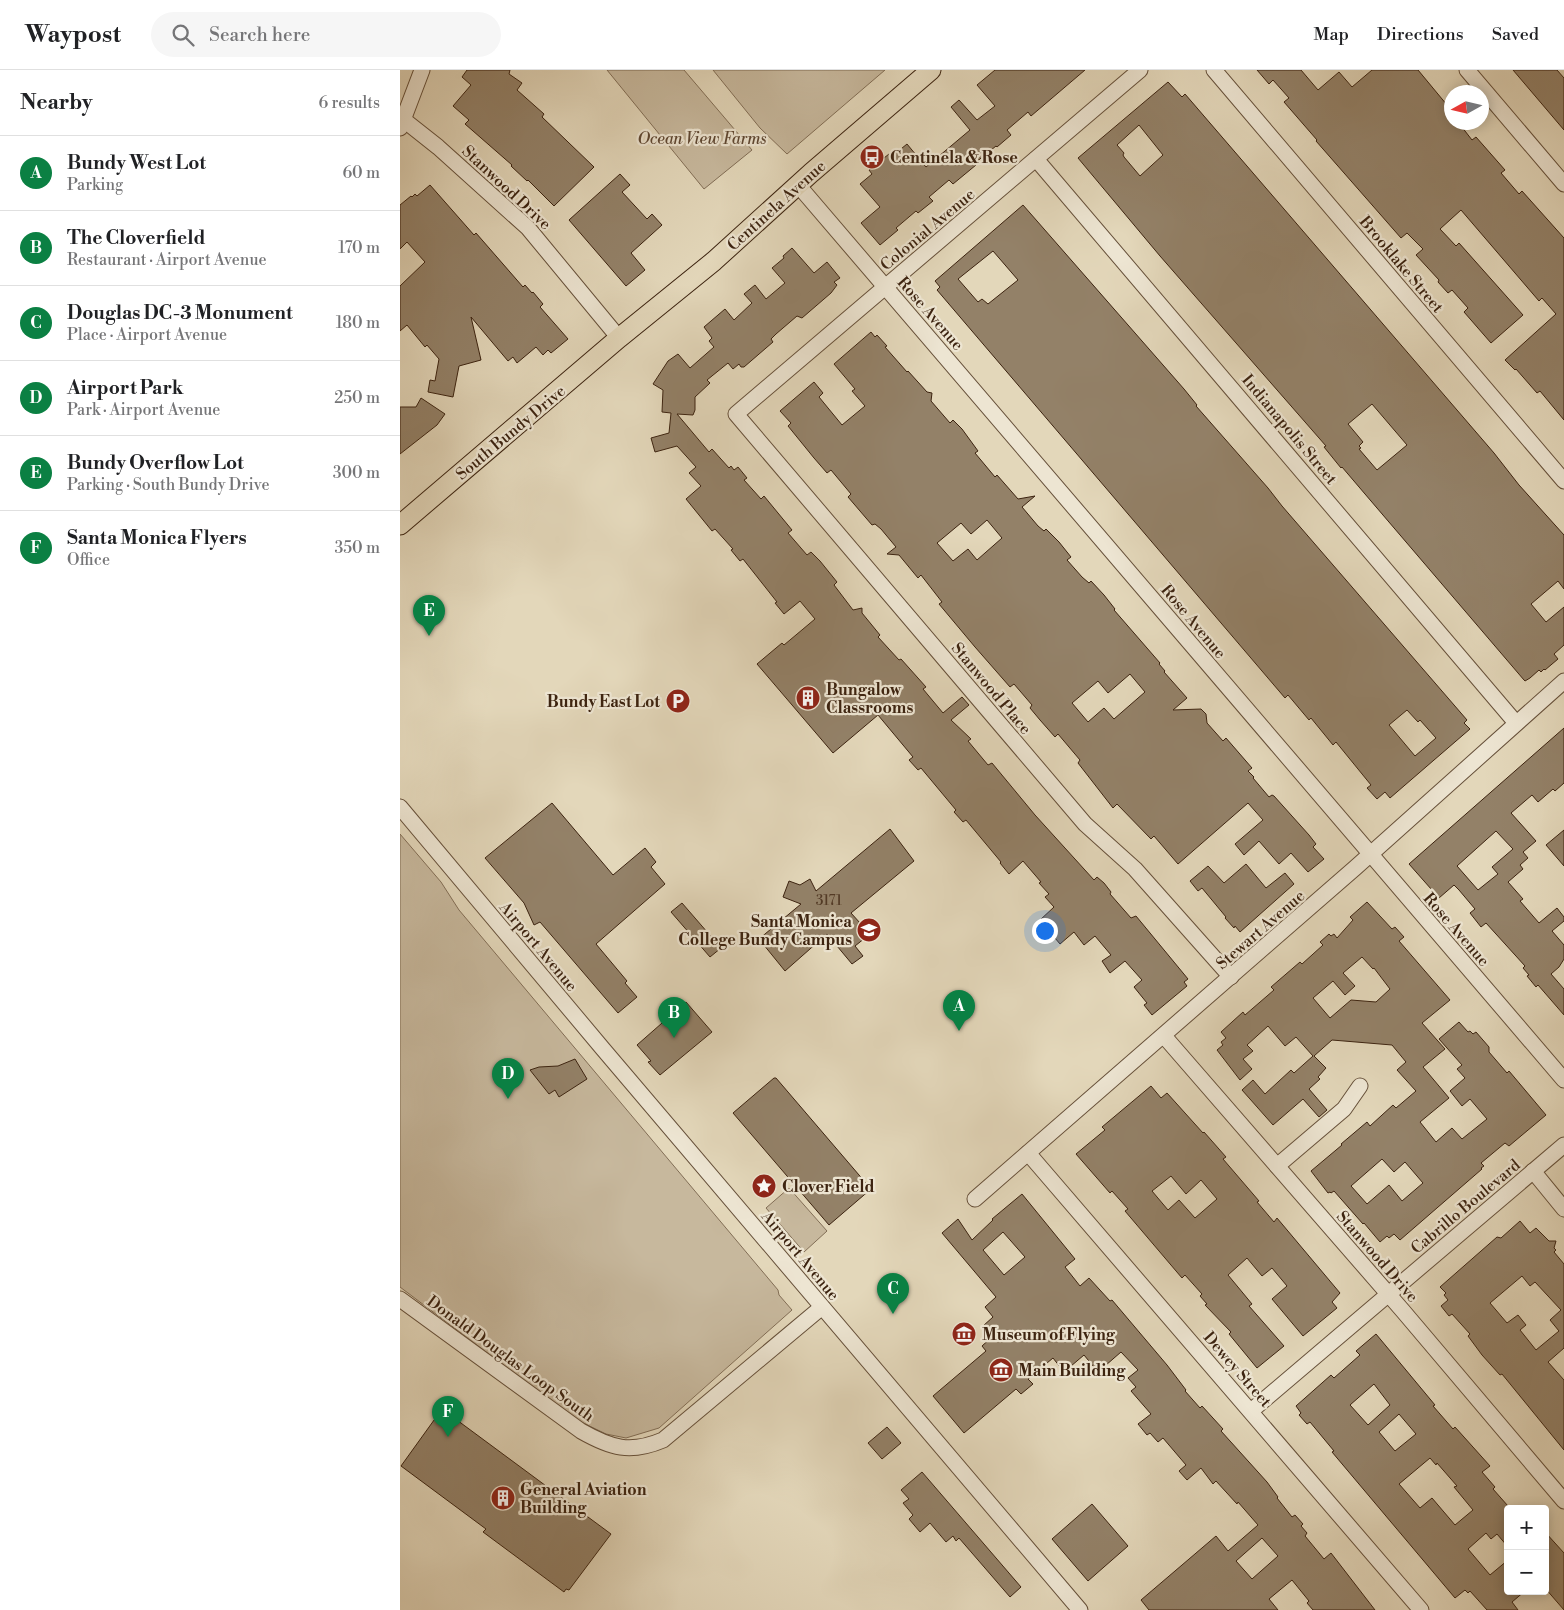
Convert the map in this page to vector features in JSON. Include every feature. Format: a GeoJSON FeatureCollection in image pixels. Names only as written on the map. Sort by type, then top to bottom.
{"type":"FeatureCollection","features":[{"type":"Feature","properties":{"kind":"main road","name":"Centinela Avenue"},"geometry":{"type":"LineString","coordinates":[[619,338],[714,261],[798,185],[931,70]]}},
{"type":"Feature","properties":{"kind":"main road","name":"South Bundy Drive"},"geometry":{"type":"LineString","coordinates":[[400,525],[619,338]]}},
{"type":"Feature","properties":{"kind":"street"},"geometry":{"type":"LineString","coordinates":[[401,122],[422,70]]}},
{"type":"Feature","properties":{"kind":"street","name":"Colonial Avenue"},"geometry":{"type":"LineString","coordinates":[[736,414],[1140,70]]}},
{"type":"Feature","properties":{"kind":"street","name":"Brooklake Street"},"geometry":{"type":"LineString","coordinates":[[1214,70],[1564,481]]}},
{"type":"Feature","properties":{"kind":"street"},"geometry":{"type":"LineString","coordinates":[[1467,70],[1564,184]]}},
{"type":"Feature","properties":{"kind":"street","name":"Stanwood Drive"},"geometry":{"type":"LineString","coordinates":[[401,122],[445,153],[528,228],[619,338]]}},
{"type":"Feature","properties":{"kind":"street","name":"Indianapolis Street"},"geometry":{"type":"LineString","coordinates":[[1036,159],[1516,723]]}},
{"type":"Feature","properties":{"kind":"street","name":"Rose Avenue"},"geometry":{"type":"LineString","coordinates":[[798,185],[1564,1080]]}},
{"type":"Feature","properties":{"kind":"street","name":"Stanwood Place"},"geometry":{"type":"LineString","coordinates":[[736,414],[1085,824],[1135,868],[1230,977]]}},
{"type":"Feature","properties":{"kind":"street","name":"Stewart Avenue"},"geometry":{"type":"LineString","coordinates":[[975,1199],[1119,1072],[1164,1036],[1564,681]]}},
{"type":"Feature","properties":{"kind":"street","name":"Airport Avenue"},"geometry":{"type":"LineString","coordinates":[[400,807],[1080,1610]]}},
{"type":"Feature","properties":{"kind":"street","name":"Stanwood Drive"},"geometry":{"type":"LineString","coordinates":[[1164,1036],[1564,1501]]}},
{"type":"Feature","properties":{"kind":"street"},"geometry":{"type":"LineString","coordinates":[[1277,1166],[1344,1109],[1360,1086]]}},
{"type":"Feature","properties":{"kind":"street","name":"Cabrillo Boulevard"},"geometry":{"type":"LineString","coordinates":[[1251,1411],[1564,1145]]}},
{"type":"Feature","properties":{"kind":"street","name":"Dewey Street"},"geometry":{"type":"LineString","coordinates":[[1028,1153],[1421,1610]]}},
{"type":"Feature","properties":{"kind":"street"},"geometry":{"type":"LineString","coordinates":[[1533,1172],[1564,1209]]}},
{"type":"Feature","properties":{"kind":"street","name":"Donald Douglas Loop South"},"geometry":{"type":"LineString","coordinates":[[400,1299],[581,1431],[597,1440],[614,1446],[640,1448],[663,1440],[822,1307]]}},
{"type":"Feature","properties":{"kind":"green space","name":"Ocean View Farms"},"geometry":{"type":"Polygon","coordinates":[[[607,70],[684,70],[752,150],[704,189],[607,70]]]}},
{"type":"Feature","properties":{"kind":"green space","name":"Ocean View Farms"},"geometry":{"type":"Polygon","coordinates":[[[713,70],[885,70],[787,154],[760,128],[713,70]]]}},
{"type":"Feature","properties":{"kind":"green space"},"geometry":{"type":"Polygon","coordinates":[[[400,834],[441,882],[459,910],[778,1290],[779,1295],[792,1310],[659,1428],[626,1438],[606,1434],[575,1419],[400,1287],[400,834]]]}},
{"type":"Feature","properties":{"kind":"green space"},"geometry":{"type":"Polygon","coordinates":[[[789,1188],[827,1231],[804,1252],[766,1208],[789,1188]]]}},
{"type":"Feature","properties":{"kind":"building"},"geometry":{"type":"Polygon","coordinates":[[[467,70],[510,70],[509,74],[522,83],[517,90],[544,114],[542,117],[594,167],[554,206],[512,165],[465,124],[469,120],[453,106],[471,85],[462,77],[467,70]]]}},
{"type":"Feature","properties":{"kind":"building"},"geometry":{"type":"Polygon","coordinates":[[[995,70],[1085,70],[1031,116],[1028,112],[1007,130],[1011,135],[975,163],[976,165],[953,184],[949,180],[929,197],[933,201],[918,213],[916,211],[880,245],[861,223],[880,207],[860,184],[872,174],[869,170],[894,150],[896,153],[907,144],[926,167],[970,130],[951,107],[959,100],[977,120],[995,106],[977,85],[995,70]]]}},
{"type":"Feature","properties":{"kind":"building"},"geometry":{"type":"Polygon","coordinates":[[[1257,70],[1301,70],[1318,90],[1339,72],[1352,87],[1372,70],[1418,70],[1444,101],[1444,130],[1464,130],[1472,140],[1476,137],[1505,170],[1501,173],[1519,194],[1522,191],[1564,238],[1564,420],[1540,391],[1537,393],[1516,369],[1505,360],[1556,314],[1542,298],[1539,301],[1461,210],[1440,229],[1456,246],[1459,243],[1523,315],[1491,343],[1464,312],[1468,308],[1452,290],[1448,293],[1416,255],[1423,249],[1407,233],[1401,238],[1284,102],[1289,98],[1273,80],[1269,84],[1257,70]]]}},
{"type":"Feature","properties":{"kind":"building"},"geometry":{"type":"Polygon","coordinates":[[[1513,70],[1557,70],[1564,78],[1564,130],[1513,70]]]}},
{"type":"Feature","properties":{"kind":"building"},"geometry":{"type":"Polygon","coordinates":[[[1168,82],[1182,97],[1185,94],[1494,453],[1519,485],[1564,535],[1564,589],[1558,581],[1531,604],[1546,622],[1564,607],[1564,645],[1554,654],[1558,659],[1545,670],[1541,672],[1539,670],[1530,678],[1524,680],[1078,158],[1168,82]],[[1139,125],[1117,145],[1124,153],[1124,157],[1140,176],[1163,155],[1139,125]],[[1372,404],[1348,424],[1363,442],[1359,449],[1377,470],[1407,445],[1372,404]]]}},
{"type":"Feature","properties":{"kind":"building"},"geometry":{"type":"Polygon","coordinates":[[[620,174],[630,185],[622,192],[647,219],[652,214],[662,225],[631,253],[645,270],[626,286],[569,220],[620,174]]]}},
{"type":"Feature","properties":{"kind":"building"},"geometry":{"type":"Polygon","coordinates":[[[430,185],[474,235],[476,233],[523,287],[525,285],[533,292],[543,304],[540,307],[568,339],[551,353],[548,350],[543,355],[536,347],[517,363],[513,357],[508,361],[471,317],[481,360],[459,366],[453,397],[428,392],[430,380],[435,381],[439,359],[427,345],[425,347],[407,325],[400,331],[400,286],[425,262],[407,242],[400,249],[400,205],[411,196],[415,194],[417,196],[430,185]]]}},
{"type":"Feature","properties":{"kind":"building"},"geometry":{"type":"Polygon","coordinates":[[[1023,205],[1184,389],[1196,406],[1467,720],[1464,723],[1470,729],[1390,798],[1385,792],[1377,799],[1367,788],[1371,785],[1336,742],[1333,745],[1311,718],[1309,720],[1288,695],[1285,698],[937,290],[940,287],[935,281],[1023,205]],[[993,251],[958,279],[978,302],[982,299],[988,304],[1018,280],[993,251]],[[1407,710],[1389,725],[1415,756],[1436,738],[1420,720],[1418,722],[1407,710]]]}},
{"type":"Feature","properties":{"kind":"building"},"geometry":{"type":"Polygon","coordinates":[[[792,248],[814,273],[827,262],[840,278],[834,282],[837,285],[831,293],[802,318],[797,316],[776,334],[771,339],[773,342],[744,367],[741,367],[739,364],[733,369],[728,363],[707,380],[710,383],[695,397],[693,415],[677,414],[709,452],[712,449],[729,468],[731,466],[734,470],[738,467],[747,478],[744,480],[761,499],[764,496],[792,530],[788,533],[807,555],[811,552],[820,561],[837,582],[834,585],[853,610],[862,608],[862,613],[880,635],[878,637],[926,687],[923,689],[943,713],[962,697],[969,705],[951,720],[971,739],[968,741],[988,765],[992,763],[1035,815],[1094,880],[1097,877],[1104,883],[1111,892],[1110,894],[1131,918],[1136,916],[1188,979],[1184,982],[1187,986],[1152,1015],[1144,1005],[1147,1003],[1134,987],[1142,980],[1125,961],[1110,973],[1102,961],[1111,955],[1095,936],[1084,945],[1074,932],[1060,944],[1040,920],[1054,907],[1045,897],[1049,894],[1039,883],[1041,882],[1023,861],[1009,874],[966,820],[963,822],[954,812],[956,810],[921,768],[918,770],[909,760],[913,757],[878,715],[833,753],[757,664],[782,643],[784,645],[815,619],[800,601],[784,614],[775,603],[777,602],[743,559],[740,561],[731,550],[733,549],[715,529],[712,531],[686,499],[701,486],[689,473],[696,467],[677,446],[655,452],[651,438],[669,433],[671,413],[662,412],[663,390],[653,384],[668,361],[678,354],[690,368],[714,347],[709,341],[712,338],[704,327],[725,309],[734,320],[752,303],[744,294],[755,285],[766,299],[785,283],[772,268],[792,248]]]}},
{"type":"Feature","properties":{"kind":"building"},"geometry":{"type":"Polygon","coordinates":[[[871,332],[875,337],[877,335],[907,372],[927,392],[932,393],[931,401],[950,423],[953,420],[962,429],[978,451],[975,453],[995,477],[997,475],[1018,499],[1035,496],[1022,507],[1038,526],[1044,531],[1046,529],[1059,542],[1071,557],[1067,560],[1082,577],[1089,583],[1091,581],[1104,595],[1114,610],[1160,663],[1164,672],[1187,698],[1173,710],[1201,709],[1206,714],[1207,723],[1223,741],[1226,738],[1252,768],[1248,771],[1253,778],[1269,797],[1274,796],[1309,835],[1316,844],[1313,847],[1324,859],[1308,872],[1291,853],[1279,864],[1259,841],[1244,855],[1235,844],[1263,820],[1248,803],[1178,864],[1154,836],[1151,839],[1117,804],[1113,808],[1078,763],[1080,760],[1058,734],[1055,737],[1040,720],[1030,708],[1032,705],[1014,684],[1010,687],[975,647],[939,604],[942,602],[921,575],[918,578],[899,555],[887,554],[896,547],[881,529],[875,524],[872,525],[848,497],[851,494],[831,470],[827,473],[788,426],[791,423],[780,411],[814,382],[823,393],[819,397],[842,425],[865,406],[852,391],[855,389],[834,364],[871,332]],[[987,520],[971,534],[961,523],[937,543],[953,561],[968,549],[977,560],[1002,538],[987,520]],[[1130,674],[1108,693],[1098,681],[1072,703],[1088,722],[1104,708],[1114,719],[1145,692],[1130,674]]]}},
{"type":"Feature","properties":{"kind":"building"},"geometry":{"type":"Polygon","coordinates":[[[421,398],[445,414],[437,425],[400,454],[400,407],[416,407],[421,398]]]}},
{"type":"Feature","properties":{"kind":"building"},"geometry":{"type":"Polygon","coordinates":[[[1564,728],[1564,783],[1555,791],[1553,789],[1538,802],[1532,795],[1511,813],[1536,841],[1523,852],[1528,858],[1520,865],[1523,869],[1508,882],[1523,899],[1520,901],[1539,923],[1557,908],[1564,917],[1564,921],[1552,931],[1564,945],[1564,959],[1551,974],[1564,989],[1564,1015],[1538,985],[1536,987],[1527,976],[1529,975],[1523,968],[1525,966],[1486,923],[1481,927],[1470,913],[1475,909],[1454,885],[1439,898],[1409,864],[1564,728]],[[1496,831],[1457,866],[1478,890],[1498,874],[1492,867],[1513,849],[1496,831]]]}},
{"type":"Feature","properties":{"kind":"building"},"geometry":{"type":"Polygon","coordinates":[[[552,803],[613,875],[645,848],[656,862],[651,867],[665,884],[596,944],[627,981],[625,983],[637,997],[618,1013],[540,922],[534,925],[524,903],[485,858],[552,803]]]}},
{"type":"Feature","properties":{"kind":"building","name":"Santa Monica College Bundy Campus"},"geometry":{"type":"Polygon","coordinates":[[[890,829],[914,861],[851,913],[870,934],[855,946],[863,956],[852,964],[827,934],[785,971],[759,939],[801,904],[783,897],[789,881],[800,885],[810,879],[816,891],[890,829]]]}},
{"type":"Feature","properties":{"kind":"building"},"geometry":{"type":"Polygon","coordinates":[[[1564,830],[1564,866],[1546,845],[1564,830]]]}},
{"type":"Feature","properties":{"kind":"building"},"geometry":{"type":"Polygon","coordinates":[[[1246,864],[1266,888],[1285,873],[1294,884],[1240,932],[1225,918],[1202,888],[1198,891],[1190,881],[1208,866],[1224,883],[1246,864]]]}},
{"type":"Feature","properties":{"kind":"building"},"geometry":{"type":"Polygon","coordinates":[[[1367,902],[1392,929],[1395,927],[1404,937],[1399,941],[1450,1000],[1422,1023],[1445,1049],[1423,1067],[1449,1098],[1420,1122],[1436,1142],[1452,1128],[1462,1139],[1487,1119],[1470,1099],[1462,1106],[1450,1091],[1465,1078],[1457,1069],[1462,1065],[1439,1039],[1459,1022],[1468,1032],[1470,1031],[1473,1034],[1476,1032],[1489,1047],[1489,1052],[1507,1073],[1509,1071],[1546,1115],[1509,1146],[1505,1143],[1481,1163],[1484,1166],[1482,1169],[1400,1240],[1394,1234],[1389,1238],[1387,1236],[1380,1242],[1334,1191],[1328,1193],[1311,1171],[1367,1122],[1370,1126],[1393,1105],[1396,1108],[1416,1091],[1397,1070],[1406,1062],[1392,1045],[1332,1040],[1314,1056],[1326,1068],[1318,1077],[1320,1079],[1309,1089],[1327,1110],[1319,1117],[1303,1099],[1273,1125],[1242,1090],[1253,1080],[1265,1094],[1291,1070],[1294,1073],[1313,1056],[1296,1037],[1285,1046],[1268,1026],[1247,1045],[1253,1051],[1243,1059],[1252,1069],[1240,1080],[1217,1050],[1223,1045],[1221,1042],[1226,1038],[1221,1032],[1243,1012],[1245,1015],[1274,990],[1271,987],[1300,962],[1302,964],[1323,945],[1320,942],[1329,934],[1331,936],[1334,934],[1337,938],[1353,920],[1350,917],[1367,902]],[[1362,957],[1343,973],[1355,986],[1345,995],[1333,981],[1313,998],[1330,1018],[1351,1000],[1376,1002],[1390,989],[1374,968],[1362,957]],[[1382,1159],[1351,1186],[1367,1204],[1389,1185],[1402,1201],[1423,1183],[1405,1162],[1394,1172],[1382,1159]]]}},
{"type":"Feature","properties":{"kind":"building"},"geometry":{"type":"Polygon","coordinates":[[[682,903],[721,948],[710,957],[671,912],[682,903]]]}},
{"type":"Feature","properties":{"kind":"building"},"geometry":{"type":"Polygon","coordinates":[[[686,1002],[712,1032],[660,1075],[648,1062],[651,1061],[637,1045],[686,1002]]]}},
{"type":"Feature","properties":{"kind":"building"},"geometry":{"type":"Polygon","coordinates":[[[575,1059],[587,1079],[559,1097],[555,1090],[549,1094],[530,1070],[539,1067],[558,1066],[575,1059]]]}},
{"type":"Feature","properties":{"kind":"building"},"geometry":{"type":"Polygon","coordinates":[[[776,1078],[871,1189],[829,1225],[733,1113],[776,1078]]]}},
{"type":"Feature","properties":{"kind":"building"},"geometry":{"type":"Polygon","coordinates":[[[1151,1086],[1161,1098],[1167,1093],[1226,1157],[1223,1159],[1259,1201],[1257,1202],[1274,1222],[1277,1218],[1340,1293],[1332,1302],[1337,1308],[1303,1336],[1272,1299],[1287,1286],[1272,1268],[1262,1276],[1247,1258],[1228,1275],[1252,1304],[1249,1306],[1284,1346],[1257,1368],[1229,1334],[1231,1332],[1205,1305],[1207,1304],[1200,1296],[1202,1294],[1185,1275],[1182,1278],[1125,1211],[1128,1209],[1112,1191],[1110,1193],[1076,1154],[1105,1130],[1102,1127],[1151,1086]],[[1171,1176],[1152,1191],[1168,1210],[1179,1200],[1195,1218],[1217,1199],[1201,1180],[1186,1194],[1171,1176]]]}},
{"type":"Feature","properties":{"kind":"building"},"geometry":{"type":"Polygon","coordinates":[[[1022,1194],[1075,1259],[1065,1267],[1080,1286],[1089,1278],[1110,1301],[1112,1300],[1167,1365],[1185,1391],[1223,1429],[1221,1431],[1267,1482],[1292,1517],[1295,1515],[1303,1524],[1301,1526],[1307,1533],[1305,1536],[1324,1559],[1331,1553],[1375,1610],[1313,1610],[1307,1603],[1309,1601],[1292,1580],[1269,1599],[1278,1610],[1149,1610],[1141,1600],[1216,1536],[1228,1551],[1258,1525],[1216,1481],[1213,1484],[1201,1468],[1187,1480],[1179,1471],[1186,1465],[1163,1438],[1158,1442],[1150,1433],[1147,1435],[1138,1424],[1151,1414],[1131,1391],[1136,1387],[1128,1378],[1138,1370],[1121,1352],[1098,1372],[1084,1355],[1064,1372],[1053,1358],[1028,1379],[1033,1384],[1021,1394],[1016,1389],[964,1433],[933,1396],[986,1351],[982,1346],[992,1337],[983,1326],[993,1317],[985,1307],[996,1297],[942,1233],[958,1219],[972,1240],[992,1219],[1022,1194]],[[1003,1232],[983,1250],[1004,1275],[1025,1257],[1003,1232]],[[1262,1538],[1236,1561],[1252,1579],[1278,1556],[1262,1538]]]}},
{"type":"Feature","properties":{"kind":"building"},"geometry":{"type":"Polygon","coordinates":[[[1520,1221],[1530,1233],[1536,1228],[1549,1241],[1556,1241],[1554,1248],[1556,1250],[1554,1252],[1564,1264],[1564,1348],[1548,1362],[1564,1380],[1564,1450],[1502,1374],[1500,1375],[1482,1355],[1468,1336],[1470,1334],[1452,1314],[1449,1316],[1441,1306],[1448,1300],[1444,1295],[1446,1293],[1440,1287],[1497,1237],[1501,1238],[1520,1221]],[[1522,1276],[1490,1303],[1507,1323],[1518,1315],[1526,1325],[1520,1330],[1536,1350],[1559,1331],[1550,1320],[1561,1310],[1535,1282],[1530,1286],[1522,1276]]]}},
{"type":"Feature","properties":{"kind":"building"},"geometry":{"type":"Polygon","coordinates":[[[1376,1334],[1435,1405],[1433,1406],[1490,1466],[1482,1472],[1495,1487],[1493,1489],[1507,1505],[1504,1505],[1504,1542],[1497,1534],[1491,1539],[1486,1533],[1468,1549],[1490,1575],[1504,1563],[1504,1595],[1520,1595],[1512,1602],[1518,1610],[1487,1610],[1470,1591],[1468,1593],[1465,1590],[1455,1598],[1332,1452],[1334,1451],[1310,1422],[1307,1424],[1299,1415],[1301,1413],[1296,1406],[1331,1375],[1334,1378],[1360,1355],[1356,1351],[1376,1334]],[[1374,1384],[1350,1405],[1368,1425],[1390,1405],[1374,1384]],[[1399,1414],[1379,1432],[1395,1451],[1416,1434],[1399,1414]],[[1430,1458],[1399,1484],[1420,1508],[1432,1498],[1455,1525],[1473,1510],[1454,1487],[1457,1486],[1437,1463],[1436,1465],[1430,1458]]]}},
{"type":"Feature","properties":{"kind":"building","name":"General Aviation Building"},"geometry":{"type":"Polygon","coordinates":[[[442,1409],[611,1534],[569,1590],[566,1589],[564,1592],[483,1532],[486,1529],[401,1466],[442,1409]]]}},
{"type":"Feature","properties":{"kind":"building"},"geometry":{"type":"Polygon","coordinates":[[[887,1427],[901,1443],[882,1459],[868,1443],[887,1427]]]}},
{"type":"Feature","properties":{"kind":"building"},"geometry":{"type":"Polygon","coordinates":[[[922,1472],[1021,1587],[1010,1597],[959,1538],[956,1541],[953,1536],[946,1542],[930,1523],[920,1532],[909,1519],[913,1515],[903,1503],[909,1499],[901,1490],[922,1472]]]}},
{"type":"Feature","properties":{"kind":"building"},"geometry":{"type":"Polygon","coordinates":[[[1092,1504],[1128,1546],[1088,1581],[1052,1539],[1092,1504]]]}},
{"type":"Feature","properties":{"kind":"building"},"geometry":{"type":"Polygon","coordinates":[[[1549,1536],[1564,1553],[1564,1610],[1549,1593],[1549,1536]]]}},
{"type":"Feature","properties":{"kind":"place","name":"Centinela & Rose"},"geometry":{"type":"Point","coordinates":[872,157]}},
{"type":"Feature","properties":{"kind":"place","name":"Bundy Overflow Lot"},"geometry":{"type":"Point","coordinates":[429,636]}},
{"type":"Feature","properties":{"kind":"place","name":"Bungalow Classrooms"},"geometry":{"type":"Point","coordinates":[808,698]}},
{"type":"Feature","properties":{"kind":"place","name":"Bundy East Lot"},"geometry":{"type":"Point","coordinates":[678,701]}},
{"type":"Feature","properties":{"kind":"place","name":"Santa Monica College Bundy Campus"},"geometry":{"type":"Point","coordinates":[869,930]}},
{"type":"Feature","properties":{"kind":"place","name":"Bundy West Lot"},"geometry":{"type":"Point","coordinates":[959,1031]}},
{"type":"Feature","properties":{"kind":"place","name":"The Cloverfield"},"geometry":{"type":"Point","coordinates":[674,1038]}},
{"type":"Feature","properties":{"kind":"place","name":"Airport Park"},"geometry":{"type":"Point","coordinates":[508,1099]}},
{"type":"Feature","properties":{"kind":"place","name":"Clover Field"},"geometry":{"type":"Point","coordinates":[764,1186]}},
{"type":"Feature","properties":{"kind":"place","name":"Douglas DC-3 Monument"},"geometry":{"type":"Point","coordinates":[893,1314]}},
{"type":"Feature","properties":{"kind":"place","name":"Museum of Flying"},"geometry":{"type":"Point","coordinates":[964,1334]}},
{"type":"Feature","properties":{"kind":"place","name":"Main Building"},"geometry":{"type":"Point","coordinates":[1001,1370]}},
{"type":"Feature","properties":{"kind":"place","name":"Santa Monica Flyers"},"geometry":{"type":"Point","coordinates":[448,1437]}},
{"type":"Feature","properties":{"kind":"place","name":"General Aviation Building"},"geometry":{"type":"Point","coordinates":[503,1498]}}]}
